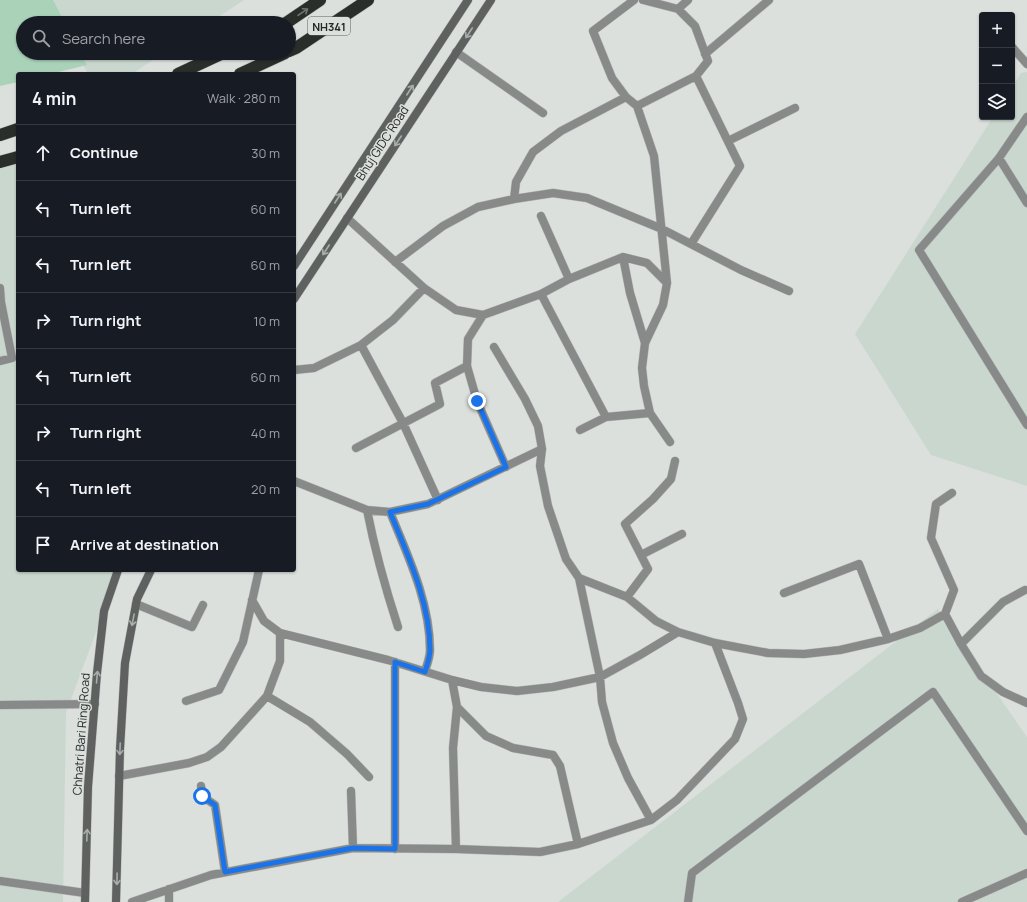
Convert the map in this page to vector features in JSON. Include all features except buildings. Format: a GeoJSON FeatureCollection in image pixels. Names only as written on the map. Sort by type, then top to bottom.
{"type":"FeatureCollection","features":[{"type":"Feature","properties":{"kind":"highway","name":"NH341"},"geometry":{"type":"LineString","coordinates":[[296,16],[320,0]]}},
{"type":"Feature","properties":{"kind":"highway","name":"NH341"},"geometry":{"type":"LineString","coordinates":[[296,48],[368,0]]}},
{"type":"Feature","properties":{"kind":"highway"},"geometry":{"type":"LineString","coordinates":[[182,72],[208,60]]}},
{"type":"Feature","properties":{"kind":"highway"},"geometry":{"type":"LineString","coordinates":[[244,72],[270,60]]}},
{"type":"Feature","properties":{"kind":"highway"},"geometry":{"type":"LineString","coordinates":[[0,135],[16,130]]}},
{"type":"Feature","properties":{"kind":"main road","name":"Bhuj GIDC Road"},"geometry":{"type":"LineString","coordinates":[[296,263],[468,0]]}},
{"type":"Feature","properties":{"kind":"main road","name":"Bhuj GIDC Road"},"geometry":{"type":"LineString","coordinates":[[296,296],[491,0]]}},
{"type":"Feature","properties":{"kind":"main road","name":"Chhatri Bari Ring Road"},"geometry":{"type":"LineString","coordinates":[[85,902],[88,787],[104,611],[117,572]]}},
{"type":"Feature","properties":{"kind":"main road"},"geometry":{"type":"LineString","coordinates":[[116,902],[119,776],[124,664],[137,599],[150,572]]}},
{"type":"Feature","properties":{"kind":"street"},"geometry":{"type":"LineString","coordinates":[[634,0],[593,31],[612,78],[626,97],[637,106],[654,156],[667,283],[663,305],[645,343]]}},
{"type":"Feature","properties":{"kind":"street"},"geometry":{"type":"LineString","coordinates":[[637,106],[696,76],[708,61],[695,26],[678,9],[643,0]]}},
{"type":"Feature","properties":{"kind":"street"},"geometry":{"type":"LineString","coordinates":[[678,9],[688,0]]}},
{"type":"Feature","properties":{"kind":"street"},"geometry":{"type":"LineString","coordinates":[[705,54],[769,0]]}},
{"type":"Feature","properties":{"kind":"street"},"geometry":{"type":"LineString","coordinates":[[1015,51],[1027,64]]}},
{"type":"Feature","properties":{"kind":"street"},"geometry":{"type":"LineString","coordinates":[[456,52],[543,113]]}},
{"type":"Feature","properties":{"kind":"street"},"geometry":{"type":"LineString","coordinates":[[691,244],[740,166],[696,76]]}},
{"type":"Feature","properties":{"kind":"street"},"geometry":{"type":"LineString","coordinates":[[514,199],[516,182],[533,152],[561,130],[626,97]]}},
{"type":"Feature","properties":{"kind":"street"},"geometry":{"type":"LineString","coordinates":[[728,142],[795,108]]}},
{"type":"Feature","properties":{"kind":"street"},"geometry":{"type":"LineString","coordinates":[[1027,117],[999,158],[919,250],[1027,425]]}},
{"type":"Feature","properties":{"kind":"street"},"geometry":{"type":"LineString","coordinates":[[999,158],[1027,203]]}},
{"type":"Feature","properties":{"kind":"street"},"geometry":{"type":"LineString","coordinates":[[395,262],[443,226],[478,207],[514,199],[553,193],[588,198],[662,229],[741,270],[789,291]]}},
{"type":"Feature","properties":{"kind":"street"},"geometry":{"type":"LineString","coordinates":[[541,216],[569,279]]}},
{"type":"Feature","properties":{"kind":"street"},"geometry":{"type":"LineString","coordinates":[[347,218],[424,288],[456,310],[483,314],[541,294],[569,279],[623,257],[647,263],[667,283]]}},
{"type":"Feature","properties":{"kind":"street"},"geometry":{"type":"LineString","coordinates":[[623,257],[630,292],[645,343],[643,374],[650,412],[670,442]]}},
{"type":"Feature","properties":{"kind":"street"},"geometry":{"type":"LineString","coordinates":[[0,288],[0,302],[12,358],[0,361]]}},
{"type":"Feature","properties":{"kind":"street"},"geometry":{"type":"LineString","coordinates":[[296,370],[314,368],[361,345],[393,320],[424,288]]}},
{"type":"Feature","properties":{"kind":"street"},"geometry":{"type":"LineString","coordinates":[[541,294],[606,417]]}},
{"type":"Feature","properties":{"kind":"street"},"geometry":{"type":"LineString","coordinates":[[483,314],[468,339],[467,366],[477,401],[506,467]]}},
{"type":"Feature","properties":{"kind":"street"},"geometry":{"type":"LineString","coordinates":[[361,345],[403,423],[438,500]]}},
{"type":"Feature","properties":{"kind":"street"},"geometry":{"type":"LineString","coordinates":[[494,348],[526,399],[538,426],[542,449],[540,466],[548,506],[566,559],[579,578],[600,677],[602,702],[613,743],[628,778],[651,820]]}},
{"type":"Feature","properties":{"kind":"street"},"geometry":{"type":"LineString","coordinates":[[356,448],[440,404],[435,383],[467,366]]}},
{"type":"Feature","properties":{"kind":"street"},"geometry":{"type":"LineString","coordinates":[[580,430],[606,417],[650,412]]}},
{"type":"Feature","properties":{"kind":"street"},"geometry":{"type":"LineString","coordinates":[[296,482],[366,510],[390,512],[428,504],[438,500],[542,449]]}},
{"type":"Feature","properties":{"kind":"street"},"geometry":{"type":"LineString","coordinates":[[626,597],[648,569],[625,524],[653,499],[671,479],[675,461]]}},
{"type":"Feature","properties":{"kind":"street"},"geometry":{"type":"LineString","coordinates":[[579,578],[626,597],[656,621],[678,632],[715,642],[768,653],[804,654],[840,650],[888,639],[920,628],[945,614],[954,590],[931,538],[936,504],[952,493]]}},
{"type":"Feature","properties":{"kind":"street"},"geometry":{"type":"LineString","coordinates":[[366,510],[384,586],[398,627]]}},
{"type":"Feature","properties":{"kind":"street"},"geometry":{"type":"LineString","coordinates":[[390,512],[417,582],[427,619],[430,652],[425,672]]}},
{"type":"Feature","properties":{"kind":"street"},"geometry":{"type":"LineString","coordinates":[[641,555],[682,534]]}},
{"type":"Feature","properties":{"kind":"street"},"geometry":{"type":"LineString","coordinates":[[784,593],[859,564],[888,639]]}},
{"type":"Feature","properties":{"kind":"street"},"geometry":{"type":"LineString","coordinates":[[186,701],[219,690],[244,642],[258,572]]}},
{"type":"Feature","properties":{"kind":"street"},"geometry":{"type":"LineString","coordinates":[[961,644],[1003,602],[1025,590]]}},
{"type":"Feature","properties":{"kind":"street"},"geometry":{"type":"LineString","coordinates":[[252,600],[264,621],[280,633],[395,662],[452,680],[481,687],[517,691],[553,687],[600,677],[640,656],[678,632]]}},
{"type":"Feature","properties":{"kind":"street"},"geometry":{"type":"LineString","coordinates":[[136,604],[192,627],[203,605]]}},
{"type":"Feature","properties":{"kind":"street"},"geometry":{"type":"LineString","coordinates":[[945,614],[961,644],[982,676],[1002,692],[1027,703]]}},
{"type":"Feature","properties":{"kind":"street"},"geometry":{"type":"LineString","coordinates":[[119,776],[189,763],[207,757],[222,747],[266,696],[280,661],[280,633]]}},
{"type":"Feature","properties":{"kind":"street"},"geometry":{"type":"LineString","coordinates":[[132,902],[211,875],[353,848],[456,849],[540,852],[578,844],[651,820],[677,800],[735,738],[743,719],[715,642]]}},
{"type":"Feature","properties":{"kind":"street"},"geometry":{"type":"LineString","coordinates":[[395,662],[395,849]]}},
{"type":"Feature","properties":{"kind":"street"},"geometry":{"type":"LineString","coordinates":[[452,680],[457,707],[453,748],[456,849]]}},
{"type":"Feature","properties":{"kind":"street"},"geometry":{"type":"LineString","coordinates":[[688,902],[692,873],[933,692],[1027,831]]}},
{"type":"Feature","properties":{"kind":"street"},"geometry":{"type":"LineString","coordinates":[[266,696],[310,722],[347,754],[369,777]]}},
{"type":"Feature","properties":{"kind":"street"},"geometry":{"type":"LineString","coordinates":[[0,705],[95,704]]}},
{"type":"Feature","properties":{"kind":"street"},"geometry":{"type":"LineString","coordinates":[[457,707],[486,736],[513,748],[553,755],[560,766],[578,844]]}},
{"type":"Feature","properties":{"kind":"street"},"geometry":{"type":"LineString","coordinates":[[201,786],[202,796],[215,805],[225,872]]}},
{"type":"Feature","properties":{"kind":"street"},"geometry":{"type":"LineString","coordinates":[[351,791],[353,848]]}},
{"type":"Feature","properties":{"kind":"street"},"geometry":{"type":"LineString","coordinates":[[962,902],[1027,873]]}},
{"type":"Feature","properties":{"kind":"street"},"geometry":{"type":"LineString","coordinates":[[0,881],[85,893]]}},
{"type":"Feature","properties":{"kind":"street"},"geometry":{"type":"LineString","coordinates":[[169,889],[169,902]]}},
{"type":"Feature","properties":{"kind":"shaded area"},"geometry":{"type":"Polygon","coordinates":[[[48,0],[244,0],[220,16],[57,16],[48,0]]]}},
{"type":"Feature","properties":{"kind":"shaded area"},"geometry":{"type":"Polygon","coordinates":[[[81,60],[153,60],[135,72],[87,72],[81,60]]]}},
{"type":"Feature","properties":{"kind":"shaded area"},"geometry":{"type":"Polygon","coordinates":[[[1027,72],[1027,486],[931,455],[855,334],[991,120],[1015,120],[1015,82],[1021,73],[1027,72]]]}},
{"type":"Feature","properties":{"kind":"shaded area"},"geometry":{"type":"Polygon","coordinates":[[[16,164],[16,572],[118,572],[66,713],[63,902],[0,902],[0,169],[16,164]]]}},
{"type":"Feature","properties":{"kind":"shaded area"},"geometry":{"type":"Polygon","coordinates":[[[938,609],[1027,737],[1027,902],[558,902],[938,609]]]}},
{"type":"Feature","properties":{"kind":"green space"},"geometry":{"type":"Polygon","coordinates":[[[0,0],[53,0],[61,16],[16,16],[16,60],[84,60],[87,65],[58,72],[16,72],[16,82],[0,86],[0,0]]]}},
{"type":"Feature","properties":{"kind":"route"},"geometry":{"type":"LineString","coordinates":[[202,796],[215,805],[225,872],[353,848],[395,849],[395,662],[425,672],[430,652],[427,619],[417,582],[390,512],[428,504],[506,467],[477,401]]}}]}
